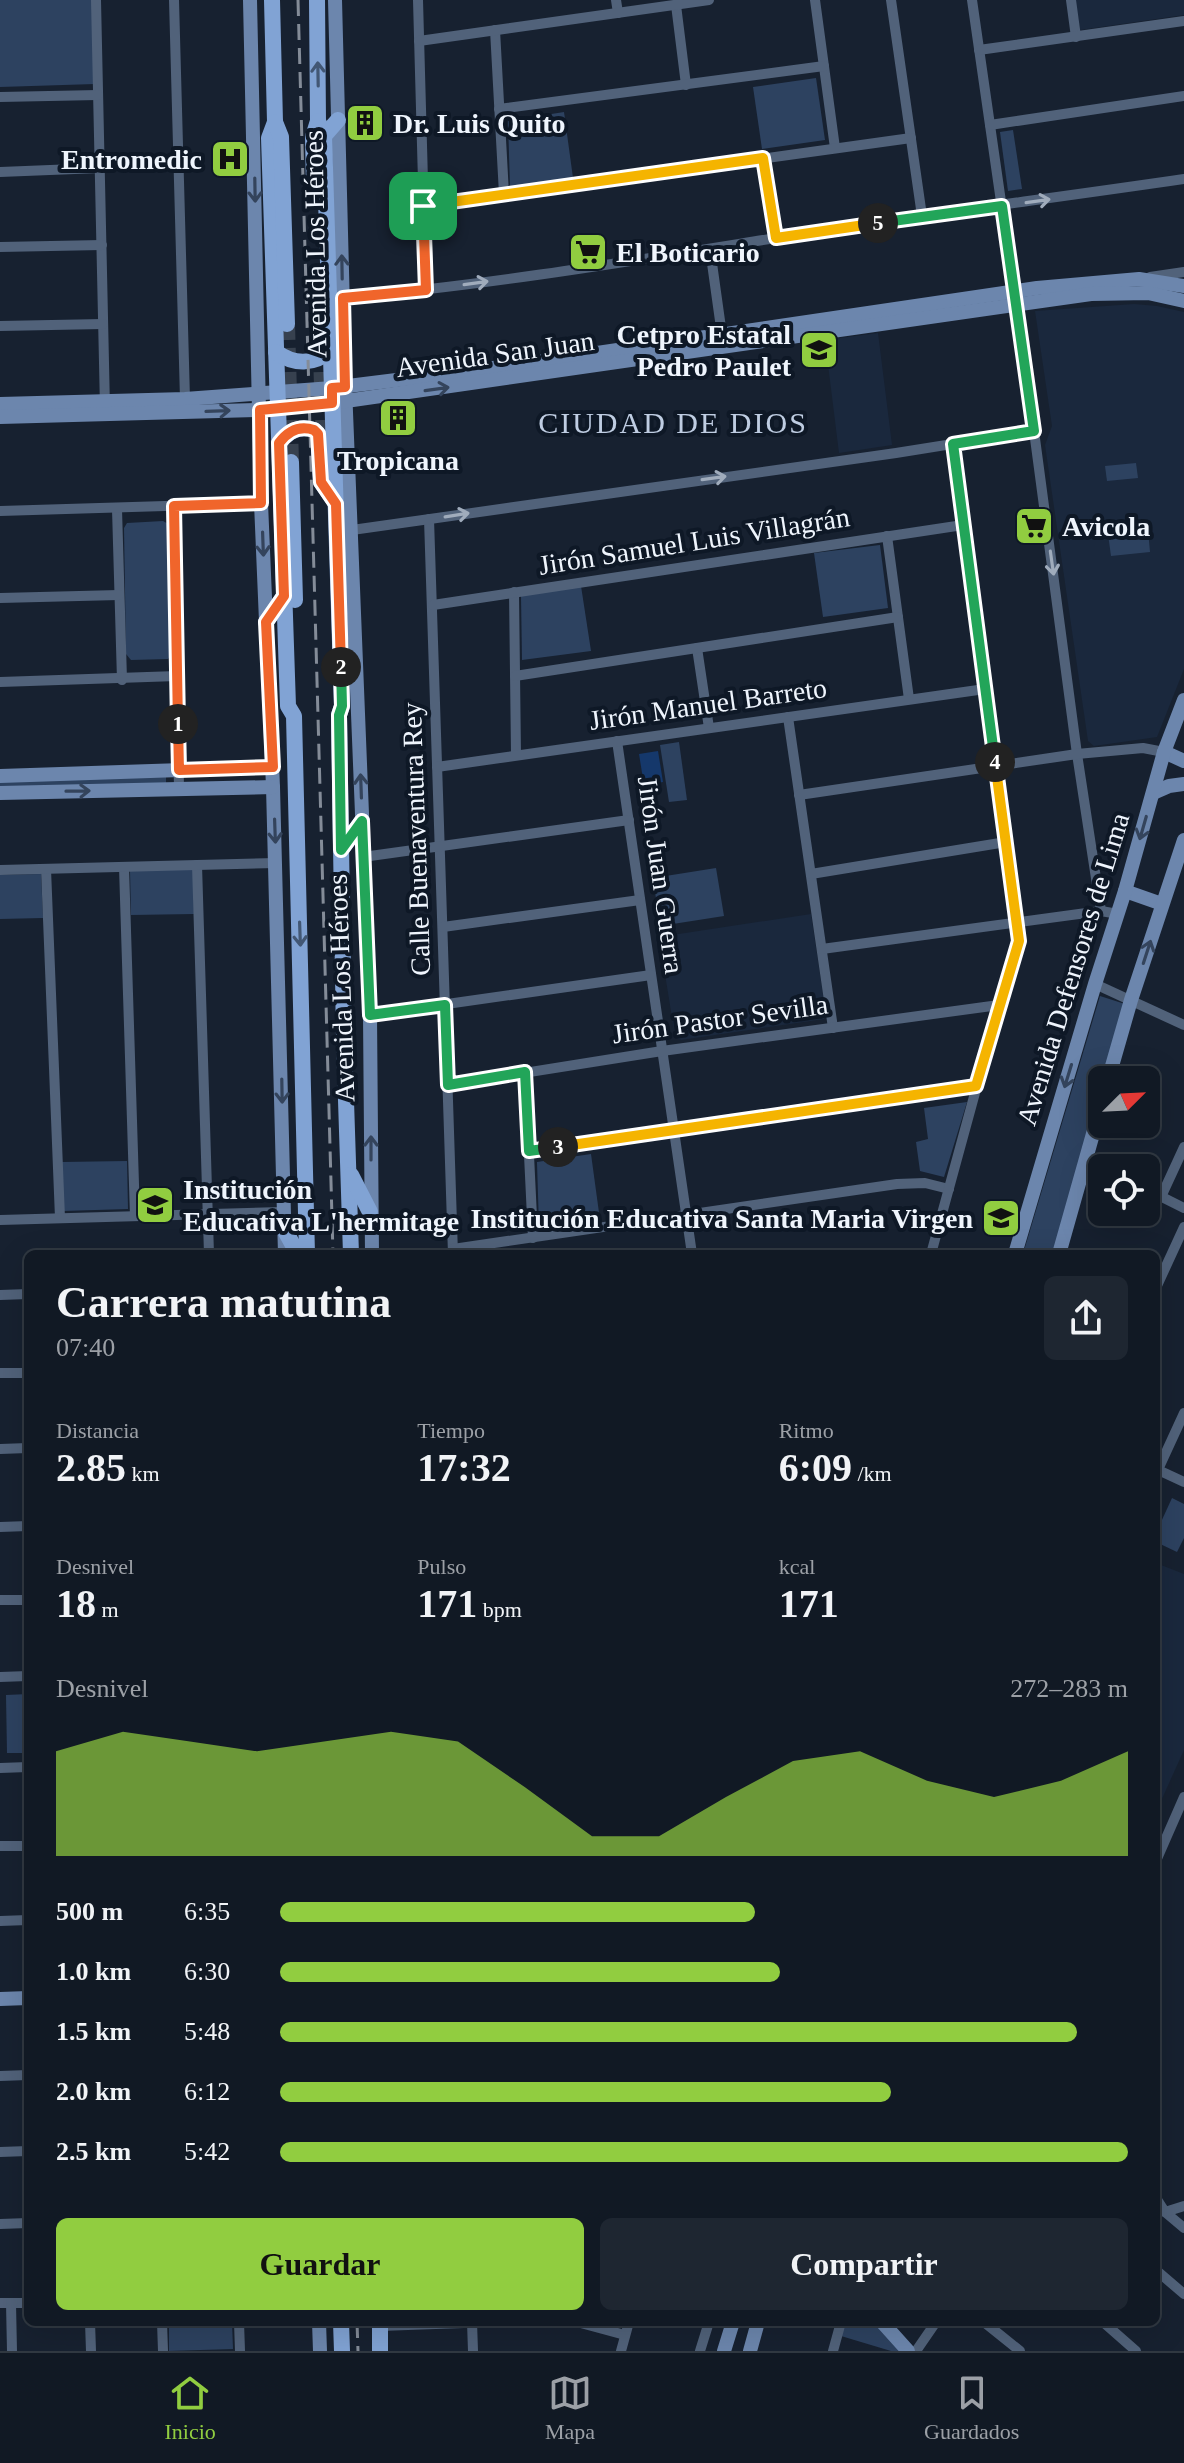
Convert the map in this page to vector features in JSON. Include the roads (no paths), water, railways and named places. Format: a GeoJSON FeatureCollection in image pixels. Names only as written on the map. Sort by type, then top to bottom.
{"type":"FeatureCollection","features":[{"type":"Feature","properties":{"kind":"main road","name":"Avenida Los Héroes"},"geometry":{"type":"LineString","coordinates":[[250,0],[261,503],[273,767],[285,1250]]}},
{"type":"Feature","properties":{"kind":"main road","name":"Avenida Los Héroes"},"geometry":{"type":"LineString","coordinates":[[272,0],[275,122],[281,137],[287,324]]}},
{"type":"Feature","properties":{"kind":"main road","name":"Avenida Los Héroes"},"geometry":{"type":"LineString","coordinates":[[317,0],[331,350],[339,395],[352,530],[370,1015],[372,1250]]}},
{"type":"Feature","properties":{"kind":"main road","name":"Avenida Los Héroes"},"geometry":{"type":"LineString","coordinates":[[335,0],[343,298],[331,506],[342,706],[339,715],[341,850],[351,1250]]}},
{"type":"Feature","properties":{"kind":"main road"},"geometry":{"type":"LineString","coordinates":[[321,129],[338,120]]}},
{"type":"Feature","properties":{"kind":"main road","name":"Avenida Los Héroes"},"geometry":{"type":"LineString","coordinates":[[275,122],[269,138],[288,706],[294,716]]}},
{"type":"Feature","properties":{"kind":"main road","name":"Avenida Los Héroes"},"geometry":{"type":"LineString","coordinates":[[320,324],[313,137],[321,129]]}},
{"type":"Feature","properties":{"kind":"main road","name":"Avenida San Juan"},"geometry":{"type":"LineString","coordinates":[[0,404],[105,408],[260,402],[339,395],[1015,298],[1111,280],[1139,279],[1184,286]]}},
{"type":"Feature","properties":{"kind":"main road","name":"Avenida San Juan"},"geometry":{"type":"LineString","coordinates":[[339,395],[501,367],[722,335],[1015,298],[1119,292],[1148,293],[1184,301]]}},
{"type":"Feature","properties":{"kind":"main road"},"geometry":{"type":"LineString","coordinates":[[276,352],[287,359],[306,362],[331,350]]}},
{"type":"Feature","properties":{"kind":"main road","name":"Avenida San Juan"},"geometry":{"type":"LineString","coordinates":[[0,417],[185,399],[260,402]]}},
{"type":"Feature","properties":{"kind":"main road"},"geometry":{"type":"LineString","coordinates":[[279,443],[300,428],[314,430],[318,434],[321,482],[331,506]]}},
{"type":"Feature","properties":{"kind":"main road","name":"Avenida Los Héroes"},"geometry":{"type":"LineString","coordinates":[[291,462],[299,706],[294,716],[307,1250]]}},
{"type":"Feature","properties":{"kind":"main road"},"geometry":{"type":"LineString","coordinates":[[266,622],[284,596]]}},
{"type":"Feature","properties":{"kind":"main road","name":"Avenida Defensores de Lima"},"geometry":{"type":"LineString","coordinates":[[1016,1250],[1164,752],[1183,704]]}},
{"type":"Feature","properties":{"kind":"main road"},"geometry":{"type":"LineString","coordinates":[[1164,752],[1184,761]]}},
{"type":"Feature","properties":{"kind":"main road"},"geometry":{"type":"LineString","coordinates":[[0,776],[273,767]]}},
{"type":"Feature","properties":{"kind":"main road"},"geometry":{"type":"LineString","coordinates":[[1153,793],[1184,784]]}},
{"type":"Feature","properties":{"kind":"main road"},"geometry":{"type":"LineString","coordinates":[[0,793],[273,787]]}},
{"type":"Feature","properties":{"kind":"main road"},"geometry":{"type":"LineString","coordinates":[[341,850],[362,821]]}},
{"type":"Feature","properties":{"kind":"main road"},"geometry":{"type":"LineString","coordinates":[[1112,1066],[1184,840]]}},
{"type":"Feature","properties":{"kind":"main road"},"geometry":{"type":"LineString","coordinates":[[1125,891],[1162,904]]}},
{"type":"Feature","properties":{"kind":"main road"},"geometry":{"type":"LineString","coordinates":[[1060,1250],[1091,1138]]}},
{"type":"Feature","properties":{"kind":"main road"},"geometry":{"type":"LineString","coordinates":[[348,1170],[370,1212]]}},
{"type":"Feature","properties":{"kind":"main road"},"geometry":{"type":"LineString","coordinates":[[283,1220],[296,1250]]}},
{"type":"Feature","properties":{"kind":"main road"},"geometry":{"type":"LineString","coordinates":[[0,1999],[24,1998]]}},
{"type":"Feature","properties":{"kind":"main road"},"geometry":{"type":"LineString","coordinates":[[319,2326],[320,2351]]}},
{"type":"Feature","properties":{"kind":"main road"},"geometry":{"type":"LineString","coordinates":[[340,2326],[342,2351]]}},
{"type":"Feature","properties":{"kind":"main road"},"geometry":{"type":"LineString","coordinates":[[380,2326],[380,2351]]}},
{"type":"Feature","properties":{"kind":"main road"},"geometry":{"type":"LineString","coordinates":[[724,2351],[732,2326]]}},
{"type":"Feature","properties":{"kind":"main road"},"geometry":{"type":"LineString","coordinates":[[750,2351],[757,2326]]}},
{"type":"Feature","properties":{"kind":"main road"},"geometry":{"type":"LineString","coordinates":[[886,2326],[908,2351]]}},
{"type":"Feature","properties":{"kind":"street"},"geometry":{"type":"LineString","coordinates":[[96,0],[105,408]]}},
{"type":"Feature","properties":{"kind":"street"},"geometry":{"type":"LineString","coordinates":[[174,0],[185,399]]}},
{"type":"Feature","properties":{"kind":"street"},"geometry":{"type":"LineString","coordinates":[[418,0],[426,290]]}},
{"type":"Feature","properties":{"kind":"street"},"geometry":{"type":"LineString","coordinates":[[616,0],[618,13]]}},
{"type":"Feature","properties":{"kind":"street"},"geometry":{"type":"LineString","coordinates":[[419,41],[709,0]]}},
{"type":"Feature","properties":{"kind":"street"},"geometry":{"type":"LineString","coordinates":[[815,0],[835,148]]}},
{"type":"Feature","properties":{"kind":"street"},"geometry":{"type":"LineString","coordinates":[[891,0],[922,216]]}},
{"type":"Feature","properties":{"kind":"street"},"geometry":{"type":"LineString","coordinates":[[972,0],[1101,911]]}},
{"type":"Feature","properties":{"kind":"street"},"geometry":{"type":"LineString","coordinates":[[1071,0],[1076,37]]}},
{"type":"Feature","properties":{"kind":"street"},"geometry":{"type":"LineString","coordinates":[[676,5],[686,85]]}},
{"type":"Feature","properties":{"kind":"street"},"geometry":{"type":"LineString","coordinates":[[979,50],[1184,21]]}},
{"type":"Feature","properties":{"kind":"street"},"geometry":{"type":"LineString","coordinates":[[495,30],[504,194]]}},
{"type":"Feature","properties":{"kind":"street"},"geometry":{"type":"LineString","coordinates":[[499,109],[824,66]]}},
{"type":"Feature","properties":{"kind":"street"},"geometry":{"type":"LineString","coordinates":[[0,97],[98,95]]}},
{"type":"Feature","properties":{"kind":"street"},"geometry":{"type":"LineString","coordinates":[[990,125],[1184,96]]}},
{"type":"Feature","properties":{"kind":"street"},"geometry":{"type":"LineString","coordinates":[[423,206],[911,138]]}},
{"type":"Feature","properties":{"kind":"street"},"geometry":{"type":"LineString","coordinates":[[763,158],[776,238]]}},
{"type":"Feature","properties":{"kind":"street"},"geometry":{"type":"LineString","coordinates":[[0,172],[100,168]]}},
{"type":"Feature","properties":{"kind":"street"},"geometry":{"type":"LineString","coordinates":[[343,298],[426,290],[1184,179]]}},
{"type":"Feature","properties":{"kind":"street"},"geometry":{"type":"LineString","coordinates":[[0,247],[102,245]]}},
{"type":"Feature","properties":{"kind":"street"},"geometry":{"type":"LineString","coordinates":[[710,249],[722,335]]}},
{"type":"Feature","properties":{"kind":"street"},"geometry":{"type":"LineString","coordinates":[[1139,279],[1184,272]]}},
{"type":"Feature","properties":{"kind":"street"},"geometry":{"type":"LineString","coordinates":[[0,326],[103,324]]}},
{"type":"Feature","properties":{"kind":"street"},"geometry":{"type":"LineString","coordinates":[[352,530],[1034,431]]}},
{"type":"Feature","properties":{"kind":"street"},"geometry":{"type":"LineString","coordinates":[[932,1250],[1019,941],[953,444]]}},
{"type":"Feature","properties":{"kind":"street"},"geometry":{"type":"LineString","coordinates":[[0,511],[261,503]]}},
{"type":"Feature","properties":{"kind":"street"},"geometry":{"type":"LineString","coordinates":[[174,506],[179,789]]}},
{"type":"Feature","properties":{"kind":"street"},"geometry":{"type":"LineString","coordinates":[[117,509],[122,680]]}},
{"type":"Feature","properties":{"kind":"street","name":"Calle Buenaventura Rey"},"geometry":{"type":"LineString","coordinates":[[429,519],[453,1250]]}},
{"type":"Feature","properties":{"kind":"street","name":"Jirón Samuel Luis Villagrán"},"geometry":{"type":"LineString","coordinates":[[433,605],[963,525]]}},
{"type":"Feature","properties":{"kind":"street"},"geometry":{"type":"LineString","coordinates":[[887,536],[909,699]]}},
{"type":"Feature","properties":{"kind":"street"},"geometry":{"type":"LineString","coordinates":[[514,592],[516,755]]}},
{"type":"Feature","properties":{"kind":"street"},"geometry":{"type":"LineString","coordinates":[[0,598],[119,595]]}},
{"type":"Feature","properties":{"kind":"street"},"geometry":{"type":"LineString","coordinates":[[515,676],[898,617]]}},
{"type":"Feature","properties":{"kind":"street"},"geometry":{"type":"LineString","coordinates":[[697,648],[709,728]]}},
{"type":"Feature","properties":{"kind":"street"},"geometry":{"type":"LineString","coordinates":[[0,682],[177,676]]}},
{"type":"Feature","properties":{"kind":"street","name":"Jirón Manuel Barreto"},"geometry":{"type":"LineString","coordinates":[[437,767],[985,689]]}},
{"type":"Feature","properties":{"kind":"street"},"geometry":{"type":"LineString","coordinates":[[788,717],[833,1028]]}},
{"type":"Feature","properties":{"kind":"street","name":"Jirón Juan Guerra"},"geometry":{"type":"LineString","coordinates":[[617,741],[691,1250]]}},
{"type":"Feature","properties":{"kind":"street"},"geometry":{"type":"LineString","coordinates":[[799,795],[1077,754],[1143,748],[1164,752]]}},
{"type":"Feature","properties":{"kind":"street"},"geometry":{"type":"LineString","coordinates":[[363,857],[629,820]]}},
{"type":"Feature","properties":{"kind":"street"},"geometry":{"type":"LineString","coordinates":[[811,874],[1006,842]]}},
{"type":"Feature","properties":{"kind":"street"},"geometry":{"type":"LineString","coordinates":[[0,870],[276,863]]}},
{"type":"Feature","properties":{"kind":"street"},"geometry":{"type":"LineString","coordinates":[[197,865],[209,1250]]}},
{"type":"Feature","properties":{"kind":"street"},"geometry":{"type":"LineString","coordinates":[[124,867],[135,1216]]}},
{"type":"Feature","properties":{"kind":"street"},"geometry":{"type":"LineString","coordinates":[[46,869],[60,1218]]}},
{"type":"Feature","properties":{"kind":"street"},"geometry":{"type":"LineString","coordinates":[[443,927],[640,900]]}},
{"type":"Feature","properties":{"kind":"street"},"geometry":{"type":"LineString","coordinates":[[822,949],[1101,911],[1118,914]]}},
{"type":"Feature","properties":{"kind":"street"},"geometry":{"type":"LineString","coordinates":[[370,1015],[651,975]]}},
{"type":"Feature","properties":{"kind":"street"},"geometry":{"type":"LineString","coordinates":[[1095,984],[1184,1024]]}},
{"type":"Feature","properties":{"kind":"street","name":"Jirón Pastor Sevilla"},"geometry":{"type":"LineString","coordinates":[[448,1085],[662,1051],[999,1005]]}},
{"type":"Feature","properties":{"kind":"street"},"geometry":{"type":"LineString","coordinates":[[525,1072],[533,1238]]}},
{"type":"Feature","properties":{"kind":"street"},"geometry":{"type":"LineString","coordinates":[[529,1151],[976,1086]]}},
{"type":"Feature","properties":{"kind":"street"},"geometry":{"type":"LineString","coordinates":[[1184,1147],[1161,1197],[1184,1208]]}},
{"type":"Feature","properties":{"kind":"street"},"geometry":{"type":"LineString","coordinates":[[459,1250],[897,1184],[925,1183],[949,1189]]}},
{"type":"Feature","properties":{"kind":"street"},"geometry":{"type":"LineString","coordinates":[[0,1220],[208,1214],[283,1220]]}},
{"type":"Feature","properties":{"kind":"street"},"geometry":{"type":"LineString","coordinates":[[1160,1279],[1184,1227]]}},
{"type":"Feature","properties":{"kind":"street"},"geometry":{"type":"LineString","coordinates":[[0,1295],[24,1294]]}},
{"type":"Feature","properties":{"kind":"street"},"geometry":{"type":"LineString","coordinates":[[0,1373],[24,1373]]}},
{"type":"Feature","properties":{"kind":"street"},"geometry":{"type":"LineString","coordinates":[[1160,1465],[1184,1413]]}},
{"type":"Feature","properties":{"kind":"street"},"geometry":{"type":"LineString","coordinates":[[0,1449],[24,1448]]}},
{"type":"Feature","properties":{"kind":"street"},"geometry":{"type":"LineString","coordinates":[[1160,1472],[1184,1482]]}},
{"type":"Feature","properties":{"kind":"street"},"geometry":{"type":"LineString","coordinates":[[0,1527],[24,1526]]}},
{"type":"Feature","properties":{"kind":"street"},"geometry":{"type":"LineString","coordinates":[[0,1600],[24,1600]]}},
{"type":"Feature","properties":{"kind":"street"},"geometry":{"type":"LineString","coordinates":[[0,1677],[24,1676]]}},
{"type":"Feature","properties":{"kind":"street"},"geometry":{"type":"LineString","coordinates":[[0,1768],[24,1767]]}},
{"type":"Feature","properties":{"kind":"street"},"geometry":{"type":"LineString","coordinates":[[1160,1852],[1184,1797]]}},
{"type":"Feature","properties":{"kind":"street"},"geometry":{"type":"LineString","coordinates":[[0,1846],[24,1846]]}},
{"type":"Feature","properties":{"kind":"street"},"geometry":{"type":"LineString","coordinates":[[0,1921],[24,1920]]}},
{"type":"Feature","properties":{"kind":"street"},"geometry":{"type":"LineString","coordinates":[[0,2076],[24,2075]]}},
{"type":"Feature","properties":{"kind":"street"},"geometry":{"type":"LineString","coordinates":[[0,2152],[24,2151]]}},
{"type":"Feature","properties":{"kind":"street"},"geometry":{"type":"LineString","coordinates":[[1160,2204],[1184,2228]]}},
{"type":"Feature","properties":{"kind":"street"},"geometry":{"type":"LineString","coordinates":[[1165,2212],[1184,2206]]}},
{"type":"Feature","properties":{"kind":"street"},"geometry":{"type":"LineString","coordinates":[[0,2224],[24,2223]]}},
{"type":"Feature","properties":{"kind":"street"},"geometry":{"type":"LineString","coordinates":[[1160,2273],[1184,2294]]}},
{"type":"Feature","properties":{"kind":"street"},"geometry":{"type":"LineString","coordinates":[[5,2303],[12,2351]]}},
{"type":"Feature","properties":{"kind":"street"},"geometry":{"type":"LineString","coordinates":[[90,2326],[91,2351]]}},
{"type":"Feature","properties":{"kind":"street"},"geometry":{"type":"LineString","coordinates":[[162,2326],[163,2351]]}},
{"type":"Feature","properties":{"kind":"street"},"geometry":{"type":"LineString","coordinates":[[239,2326],[240,2351]]}},
{"type":"Feature","properties":{"kind":"street"},"geometry":{"type":"LineString","coordinates":[[472,2326],[473,2351]]}},
{"type":"Feature","properties":{"kind":"street"},"geometry":{"type":"LineString","coordinates":[[592,2326],[625,2335]]}},
{"type":"Feature","properties":{"kind":"street"},"geometry":{"type":"LineString","coordinates":[[621,2351],[628,2326]]}},
{"type":"Feature","properties":{"kind":"street"},"geometry":{"type":"LineString","coordinates":[[700,2351],[708,2326]]}},
{"type":"Feature","properties":{"kind":"street"},"geometry":{"type":"LineString","coordinates":[[833,2351],[840,2326]]}},
{"type":"Feature","properties":{"kind":"street"},"geometry":{"type":"LineString","coordinates":[[916,2351],[933,2326]]}},
{"type":"Feature","properties":{"kind":"street"},"geometry":{"type":"LineString","coordinates":[[989,2326],[1020,2351]]}},
{"type":"Feature","properties":{"kind":"street"},"geometry":{"type":"LineString","coordinates":[[1108,2326],[1136,2351]]}},
{"type":"Feature","properties":{"kind":"water"},"geometry":{"type":"Polygon","coordinates":[[[658,751],[663,782],[644,785],[639,754],[658,751]]]}},
{"type":"Feature","properties":{"kind":"tunnel"},"geometry":{"type":"LineString","coordinates":[[287,324],[291,462]]}},
{"type":"Feature","properties":{"kind":"tunnel"},"geometry":{"type":"LineString","coordinates":[[320,324],[324,448]]}},
{"type":"Feature","properties":{"kind":"railway"},"geometry":{"type":"LineString","coordinates":[[298,0],[333,1250]]}},
{"type":"Feature","properties":{"kind":"railway"},"geometry":{"type":"LineString","coordinates":[[357,2326],[358,2351]]}},
{"type":"Feature","properties":{"kind":"place","name":"Dr. Luis Quito"},"geometry":{"type":"Point","coordinates":[365,123]}},
{"type":"Feature","properties":{"kind":"place","name":"Entromedic"},"geometry":{"type":"Point","coordinates":[230,159]}},
{"type":"Feature","properties":{"kind":"place","name":"El Boticario"},"geometry":{"type":"Point","coordinates":[588,252]}},
{"type":"Feature","properties":{"kind":"place","name":"Cetpro Estatal Pedro Paulet"},"geometry":{"type":"Point","coordinates":[819,350]}},
{"type":"Feature","properties":{"kind":"place","name":"Tropicana"},"geometry":{"type":"Point","coordinates":[398,418]}},
{"type":"Feature","properties":{"kind":"place","name":"Avicola"},"geometry":{"type":"Point","coordinates":[1034,526]}},
{"type":"Feature","properties":{"kind":"place","name":"Institución Educativa L'hermitage"},"geometry":{"type":"Point","coordinates":[155,1205]}},
{"type":"Feature","properties":{"kind":"place","name":"Institución Educativa Santa Maria Virgen"},"geometry":{"type":"Point","coordinates":[1001,1218]}},
{"type":"Feature","properties":{"kind":"district","name":"CIUDAD DE DIOS"},"geometry":{"type":"Point","coordinates":[673,422]}}]}
